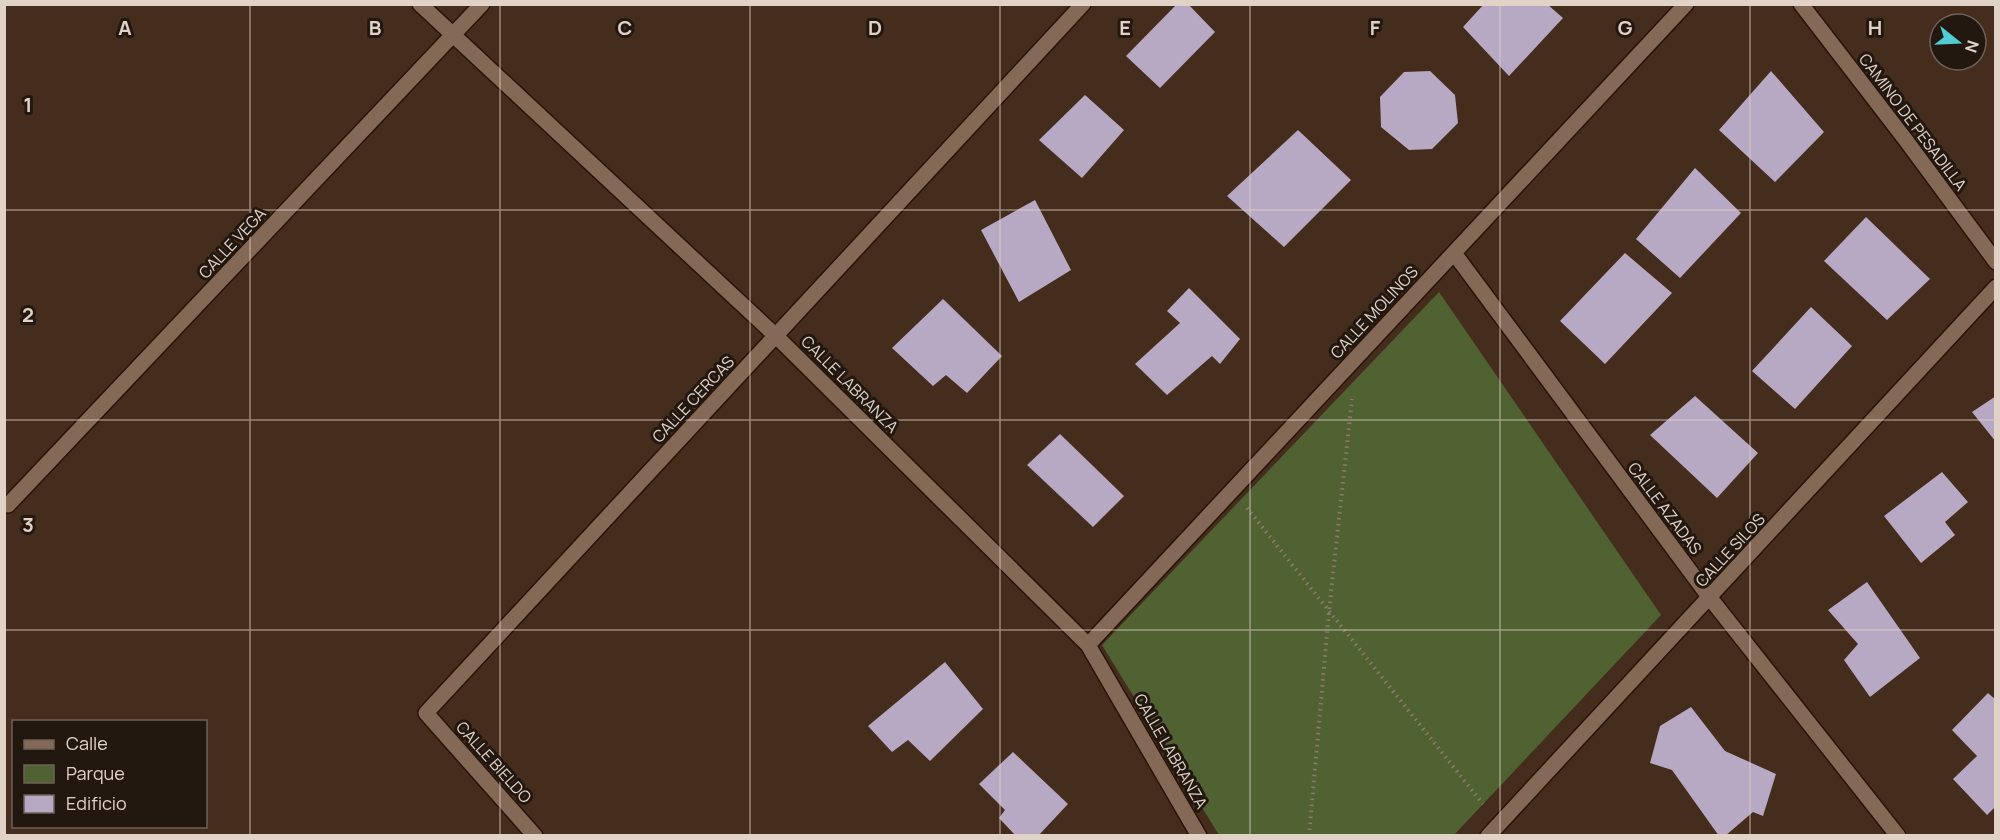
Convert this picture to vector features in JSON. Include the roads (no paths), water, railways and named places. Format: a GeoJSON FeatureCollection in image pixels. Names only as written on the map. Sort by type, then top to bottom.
{"type":"FeatureCollection","features":[{"type":"Feature","properties":{"kind":"street","name":"CALLE LABRANZA"},"geometry":{"type":"LineString","coordinates":[[420,4],[776,336],[1088,645],[1199,836]]}},
{"type":"Feature","properties":{"kind":"street","name":"CALLE VEGA"},"geometry":{"type":"LineString","coordinates":[[8,506],[482,4]]}},
{"type":"Feature","properties":{"kind":"street","name":"CALLE CERCAS"},"geometry":{"type":"LineString","coordinates":[[426,713],[1083,4]]}},
{"type":"Feature","properties":{"kind":"street","name":"CALLE MOLINOS"},"geometry":{"type":"LineString","coordinates":[[1088,645],[1686,4]]}},
{"type":"Feature","properties":{"kind":"street","name":"CAMINO DE PESADILLA"},"geometry":{"type":"LineString","coordinates":[[1801,4],[1905,138],[1995,262]]}},
{"type":"Feature","properties":{"kind":"street","name":"CALLE AZADAS"},"geometry":{"type":"LineString","coordinates":[[1454,253],[1710,598],[1898,836]]}},
{"type":"Feature","properties":{"kind":"street","name":"CALLE SILOS"},"geometry":{"type":"LineString","coordinates":[[1488,836],[1995,287]]}},
{"type":"Feature","properties":{"kind":"street","name":"CALLE BIELDO"},"geometry":{"type":"LineString","coordinates":[[426,713],[536,836]]}}]}
